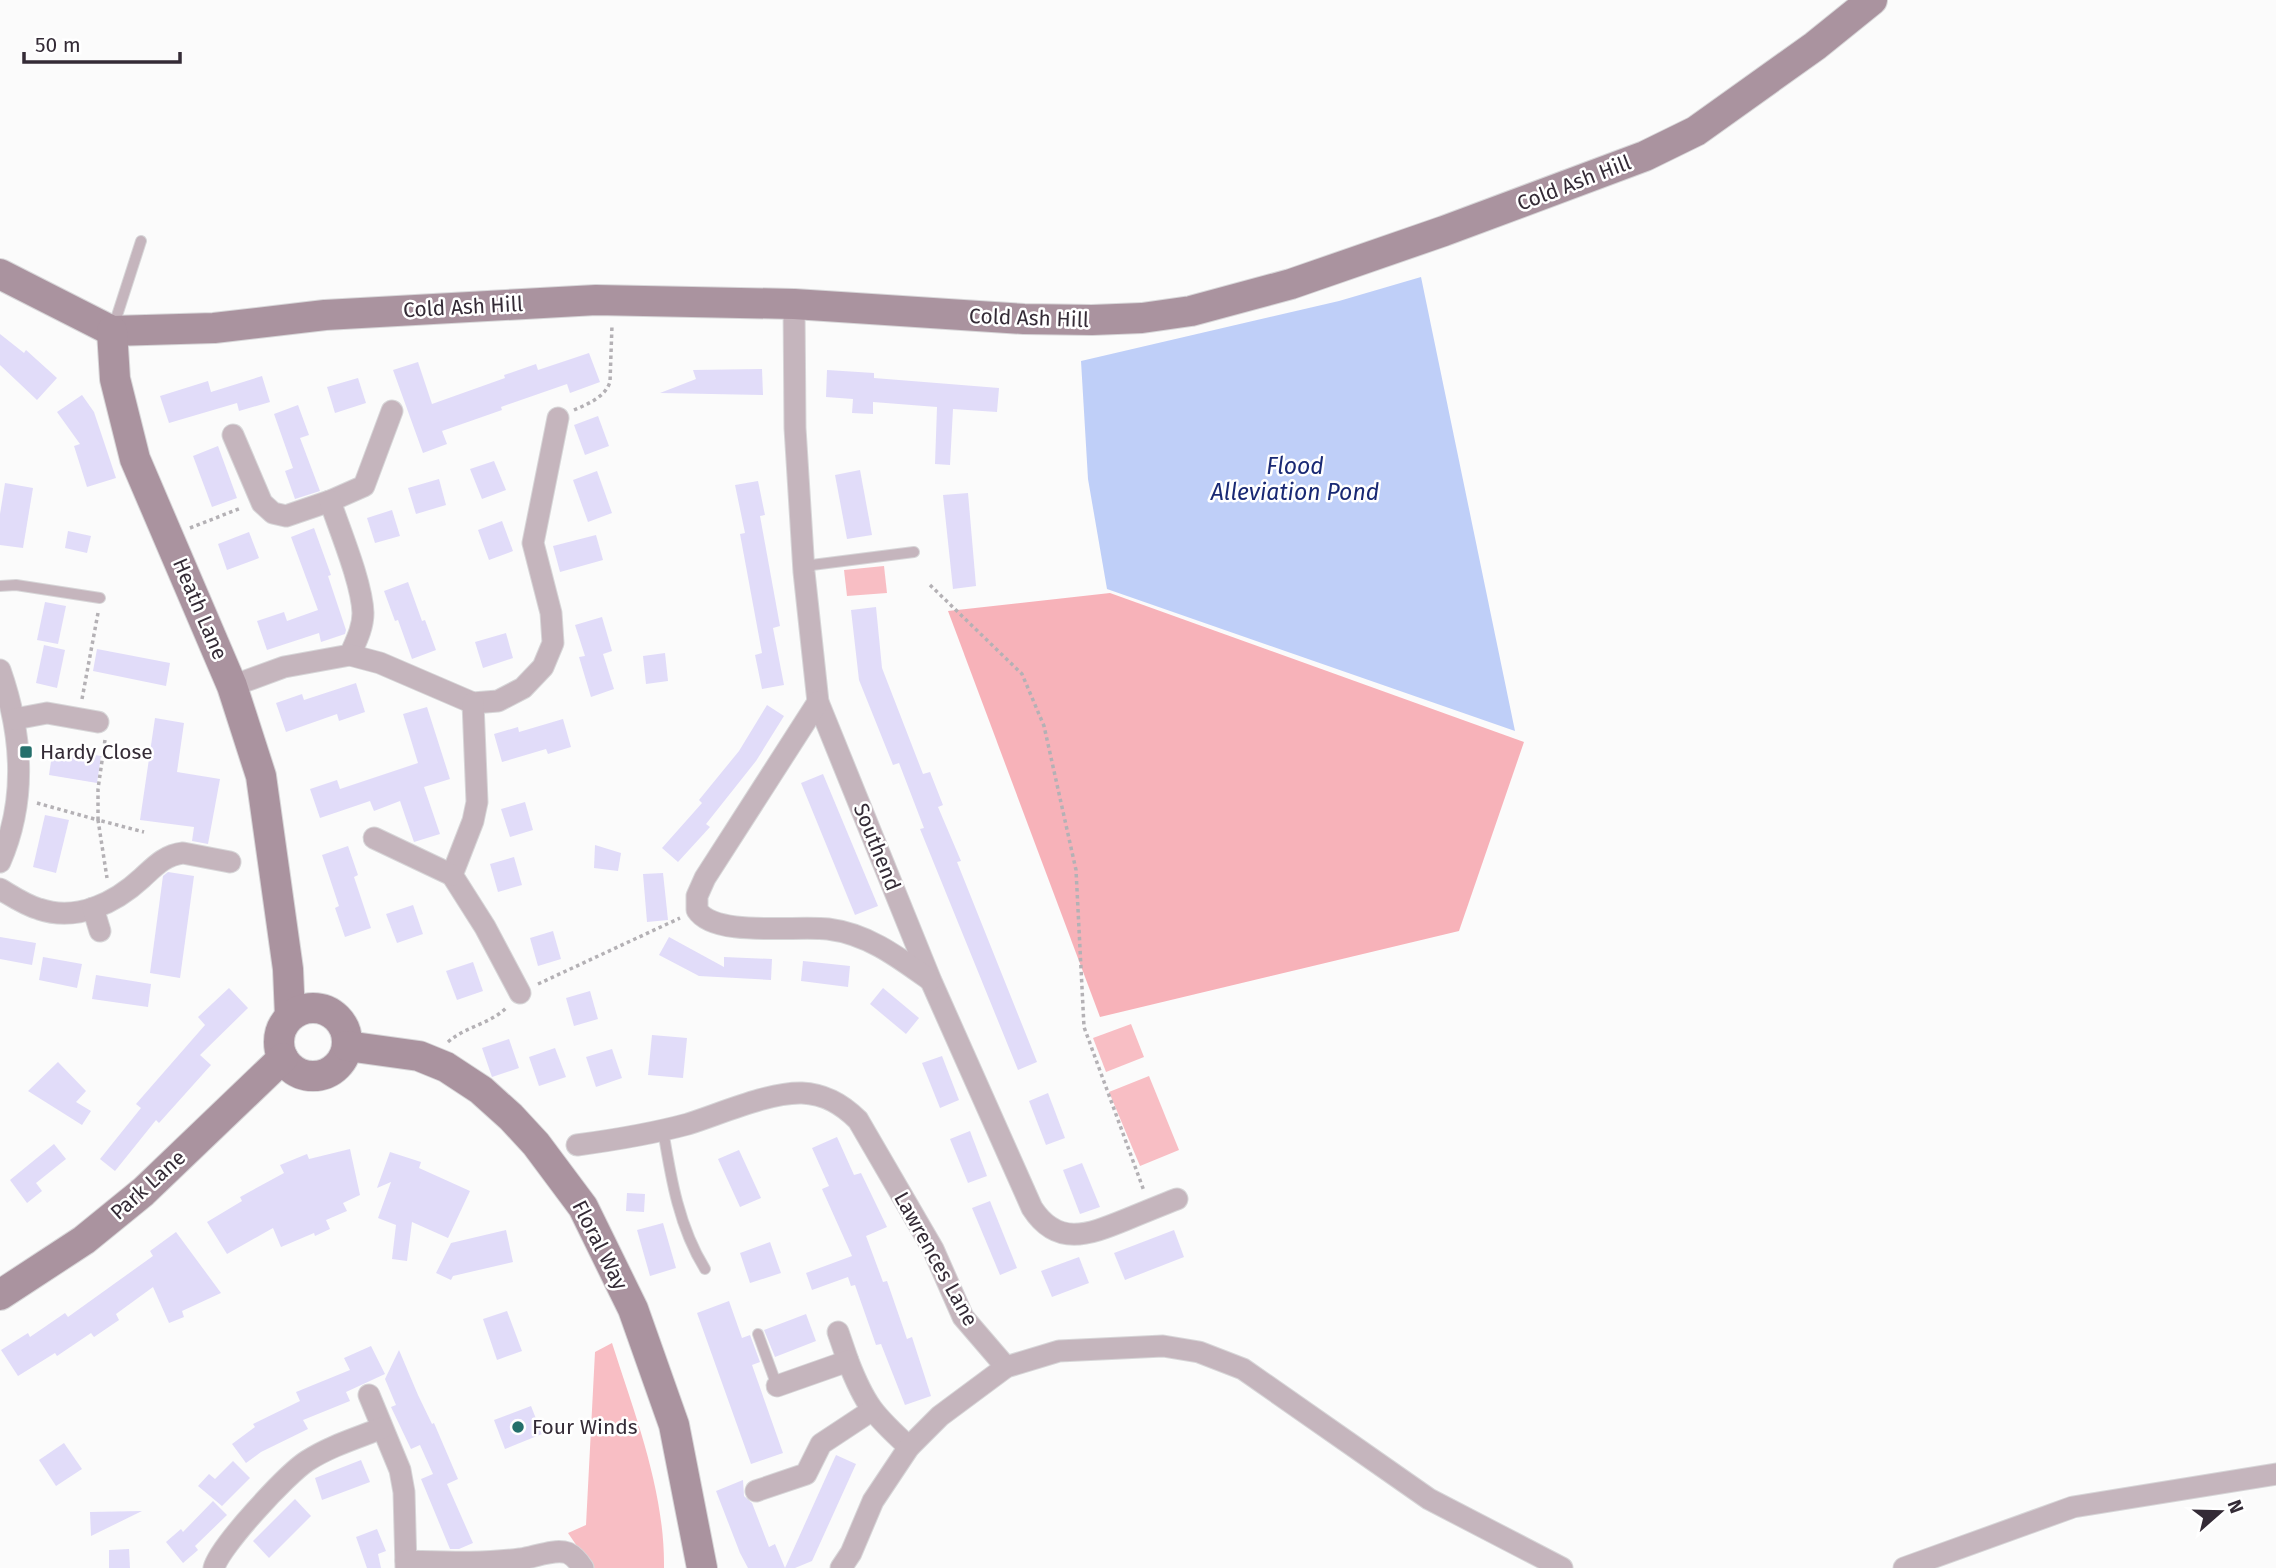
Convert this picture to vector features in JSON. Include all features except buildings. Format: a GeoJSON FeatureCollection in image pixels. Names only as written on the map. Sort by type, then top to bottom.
{"type":"FeatureCollection","features":[{"type":"Feature","properties":{"kind":"street","name":"Cold Ash Hill"},"geometry":{"type":"LineString","coordinates":[[112,331],[214,328],[325,314],[596,300],[794,303],[1024,319],[1142,318],[1191,311],[1291,284],[1444,232],[1645,156],[1696,131],[1815,46],[1872,0]]}},
{"type":"Feature","properties":{"kind":"street"},"geometry":{"type":"LineString","coordinates":[[0,274],[112,331]]}},
{"type":"Feature","properties":{"kind":"street","name":"Southend"},"geometry":{"type":"LineString","coordinates":[[794,303],[795,428],[804,566],[818,702],[931,981],[1039,1219],[1054,1230],[1075,1235],[1099,1231],[1177,1199]]}},
{"type":"Feature","properties":{"kind":"street","name":"Heath Lane"},"geometry":{"type":"LineString","coordinates":[[112,331],[115,379],[135,459],[232,686],[261,776],[288,969],[290,1016]]}},
{"type":"Feature","properties":{"kind":"street"},"geometry":{"type":"LineString","coordinates":[[233,435],[261,500],[273,513],[286,516],[331,501],[364,486],[392,411]]}},
{"type":"Feature","properties":{"kind":"street"},"geometry":{"type":"LineString","coordinates":[[232,686],[293,665],[350,655],[380,663],[473,703],[498,701],[523,688],[537,676],[549,657],[553,643],[551,613],[533,543],[558,418]]}},
{"type":"Feature","properties":{"kind":"street"},"geometry":{"type":"LineString","coordinates":[[331,501],[363,612],[360,632],[350,655]]}},
{"type":"Feature","properties":{"kind":"street"},"geometry":{"type":"LineString","coordinates":[[0,671],[15,719],[19,768],[18,798],[11,831],[0,862]]}},
{"type":"Feature","properties":{"kind":"street"},"geometry":{"type":"LineString","coordinates":[[818,702],[705,878],[697,895],[697,910],[707,920],[726,926],[828,929],[853,935],[888,950],[931,981]]}},
{"type":"Feature","properties":{"kind":"street"},"geometry":{"type":"LineString","coordinates":[[452,875],[473,821],[477,802],[473,703]]}},
{"type":"Feature","properties":{"kind":"street"},"geometry":{"type":"LineString","coordinates":[[15,719],[47,713],[89,720]]}},
{"type":"Feature","properties":{"kind":"street"},"geometry":{"type":"LineString","coordinates":[[374,838],[452,875],[485,927],[520,993]]}},
{"type":"Feature","properties":{"kind":"street"},"geometry":{"type":"LineString","coordinates":[[0,889],[39,909],[77,912],[102,905],[159,862],[175,854],[230,862]]}},
{"type":"Feature","properties":{"kind":"street"},"geometry":{"type":"LineString","coordinates":[[100,931],[102,905]]}},
{"type":"Feature","properties":{"kind":"street"},"geometry":{"type":"LineString","coordinates":[[309,1007],[329,1011],[344,1026],[348,1046],[338,1066],[319,1076],[298,1073],[289,1067],[279,1047],[279,1036],[290,1016],[309,1007]]}},
{"type":"Feature","properties":{"kind":"street","name":"Floral Way"},"geometry":{"type":"LineString","coordinates":[[348,1046],[419,1056],[446,1067],[481,1090],[511,1117],[551,1162],[583,1207],[633,1309],[674,1425],[702,1568]]}},
{"type":"Feature","properties":{"kind":"street","name":"Park Lane"},"geometry":{"type":"LineString","coordinates":[[0,1295],[84,1240],[143,1192],[283,1058]]}},
{"type":"Feature","properties":{"kind":"street","name":"Lawrences Lane"},"geometry":{"type":"LineString","coordinates":[[577,1145],[663,1130],[791,1093],[829,1098],[858,1120],[933,1249],[963,1317],[1006,1367]]}},
{"type":"Feature","properties":{"kind":"street"},"geometry":{"type":"LineString","coordinates":[[838,1332],[860,1392],[872,1411],[909,1447]]}},
{"type":"Feature","properties":{"kind":"street"},"geometry":{"type":"LineString","coordinates":[[841,1568],[873,1501],[909,1447],[940,1416],[1006,1367],[1059,1351],[1163,1346],[1199,1352],[1243,1369],[1429,1499],[1562,1568]]}},
{"type":"Feature","properties":{"kind":"street"},"geometry":{"type":"LineString","coordinates":[[777,1386],[848,1361]]}},
{"type":"Feature","properties":{"kind":"street"},"geometry":{"type":"LineString","coordinates":[[369,1395],[400,1470],[404,1492],[406,1565],[478,1563],[530,1558],[557,1552],[567,1553],[583,1568]]}},
{"type":"Feature","properties":{"kind":"street"},"geometry":{"type":"LineString","coordinates":[[756,1491],[806,1474],[821,1444],[872,1411]]}},
{"type":"Feature","properties":{"kind":"street"},"geometry":{"type":"LineString","coordinates":[[214,1568],[223,1549],[289,1475],[323,1451],[382,1428]]}},
{"type":"Feature","properties":{"kind":"street"},"geometry":{"type":"LineString","coordinates":[[1904,1568],[2073,1507],[2276,1474]]}},
{"type":"Feature","properties":{"kind":"lane"},"geometry":{"type":"LineString","coordinates":[[112,331],[141,241]]}},
{"type":"Feature","properties":{"kind":"lane"},"geometry":{"type":"LineString","coordinates":[[804,566],[915,552]]}},
{"type":"Feature","properties":{"kind":"lane"},"geometry":{"type":"LineString","coordinates":[[0,586],[16,585],[100,598]]}},
{"type":"Feature","properties":{"kind":"lane"},"geometry":{"type":"LineString","coordinates":[[663,1130],[674,1191],[694,1251],[705,1269]]}},
{"type":"Feature","properties":{"kind":"lane"},"geometry":{"type":"LineString","coordinates":[[758,1334],[777,1386]]}},
{"type":"Feature","properties":{"kind":"path"},"geometry":{"type":"LineString","coordinates":[[558,418],[596,399],[608,389],[613,302]]}},
{"type":"Feature","properties":{"kind":"path"},"geometry":{"type":"LineString","coordinates":[[168,537],[261,500]]}},
{"type":"Feature","properties":{"kind":"path"},"geometry":{"type":"LineString","coordinates":[[930,585],[1022,674],[1044,726],[1076,870],[1084,1027],[1151,1210]]}},
{"type":"Feature","properties":{"kind":"path"},"geometry":{"type":"LineString","coordinates":[[100,598],[89,720],[108,724],[98,789],[102,905]]}},
{"type":"Feature","properties":{"kind":"path"},"geometry":{"type":"LineString","coordinates":[[18,798],[144,832]]}},
{"type":"Feature","properties":{"kind":"path"},"geometry":{"type":"LineString","coordinates":[[419,1056],[429,1038],[442,1047],[456,1035],[499,1016],[520,993],[697,910]]}},
{"type":"Feature","properties":{"kind":"shaded area"},"geometry":{"type":"Polygon","coordinates":[[[884,566],[887,593],[847,596],[844,570],[884,566]]]}},
{"type":"Feature","properties":{"kind":"shaded area"},"geometry":{"type":"Polygon","coordinates":[[[1110,593],[1524,742],[1459,931],[1100,1017],[948,611],[1110,593]]]}},
{"type":"Feature","properties":{"kind":"shaded area"},"geometry":{"type":"Polygon","coordinates":[[[1131,1024],[1144,1057],[1106,1072],[1093,1038],[1131,1024]]]}},
{"type":"Feature","properties":{"kind":"shaded area"},"geometry":{"type":"Polygon","coordinates":[[[1149,1076],[1179,1150],[1140,1166],[1109,1092],[1149,1076]]]}},
{"type":"Feature","properties":{"kind":"shaded area"},"geometry":{"type":"Polygon","coordinates":[[[612,1343],[654,1482],[660,1510],[664,1568],[592,1568],[568,1533],[586,1525],[595,1352],[612,1343]]]}},
{"type":"Feature","properties":{"kind":"water","name":"Flood Alleviation Pond"},"geometry":{"type":"Polygon","coordinates":[[[1421,277],[1515,731],[1107,589],[1088,479],[1081,361],[1339,301],[1421,277]]]}},
{"type":"Feature","properties":{"kind":"place","name":"Hardy Close"},"geometry":{"type":"Point","coordinates":[26,752]}},
{"type":"Feature","properties":{"kind":"place","name":"Four Winds"},"geometry":{"type":"Point","coordinates":[518,1427]}}]}
